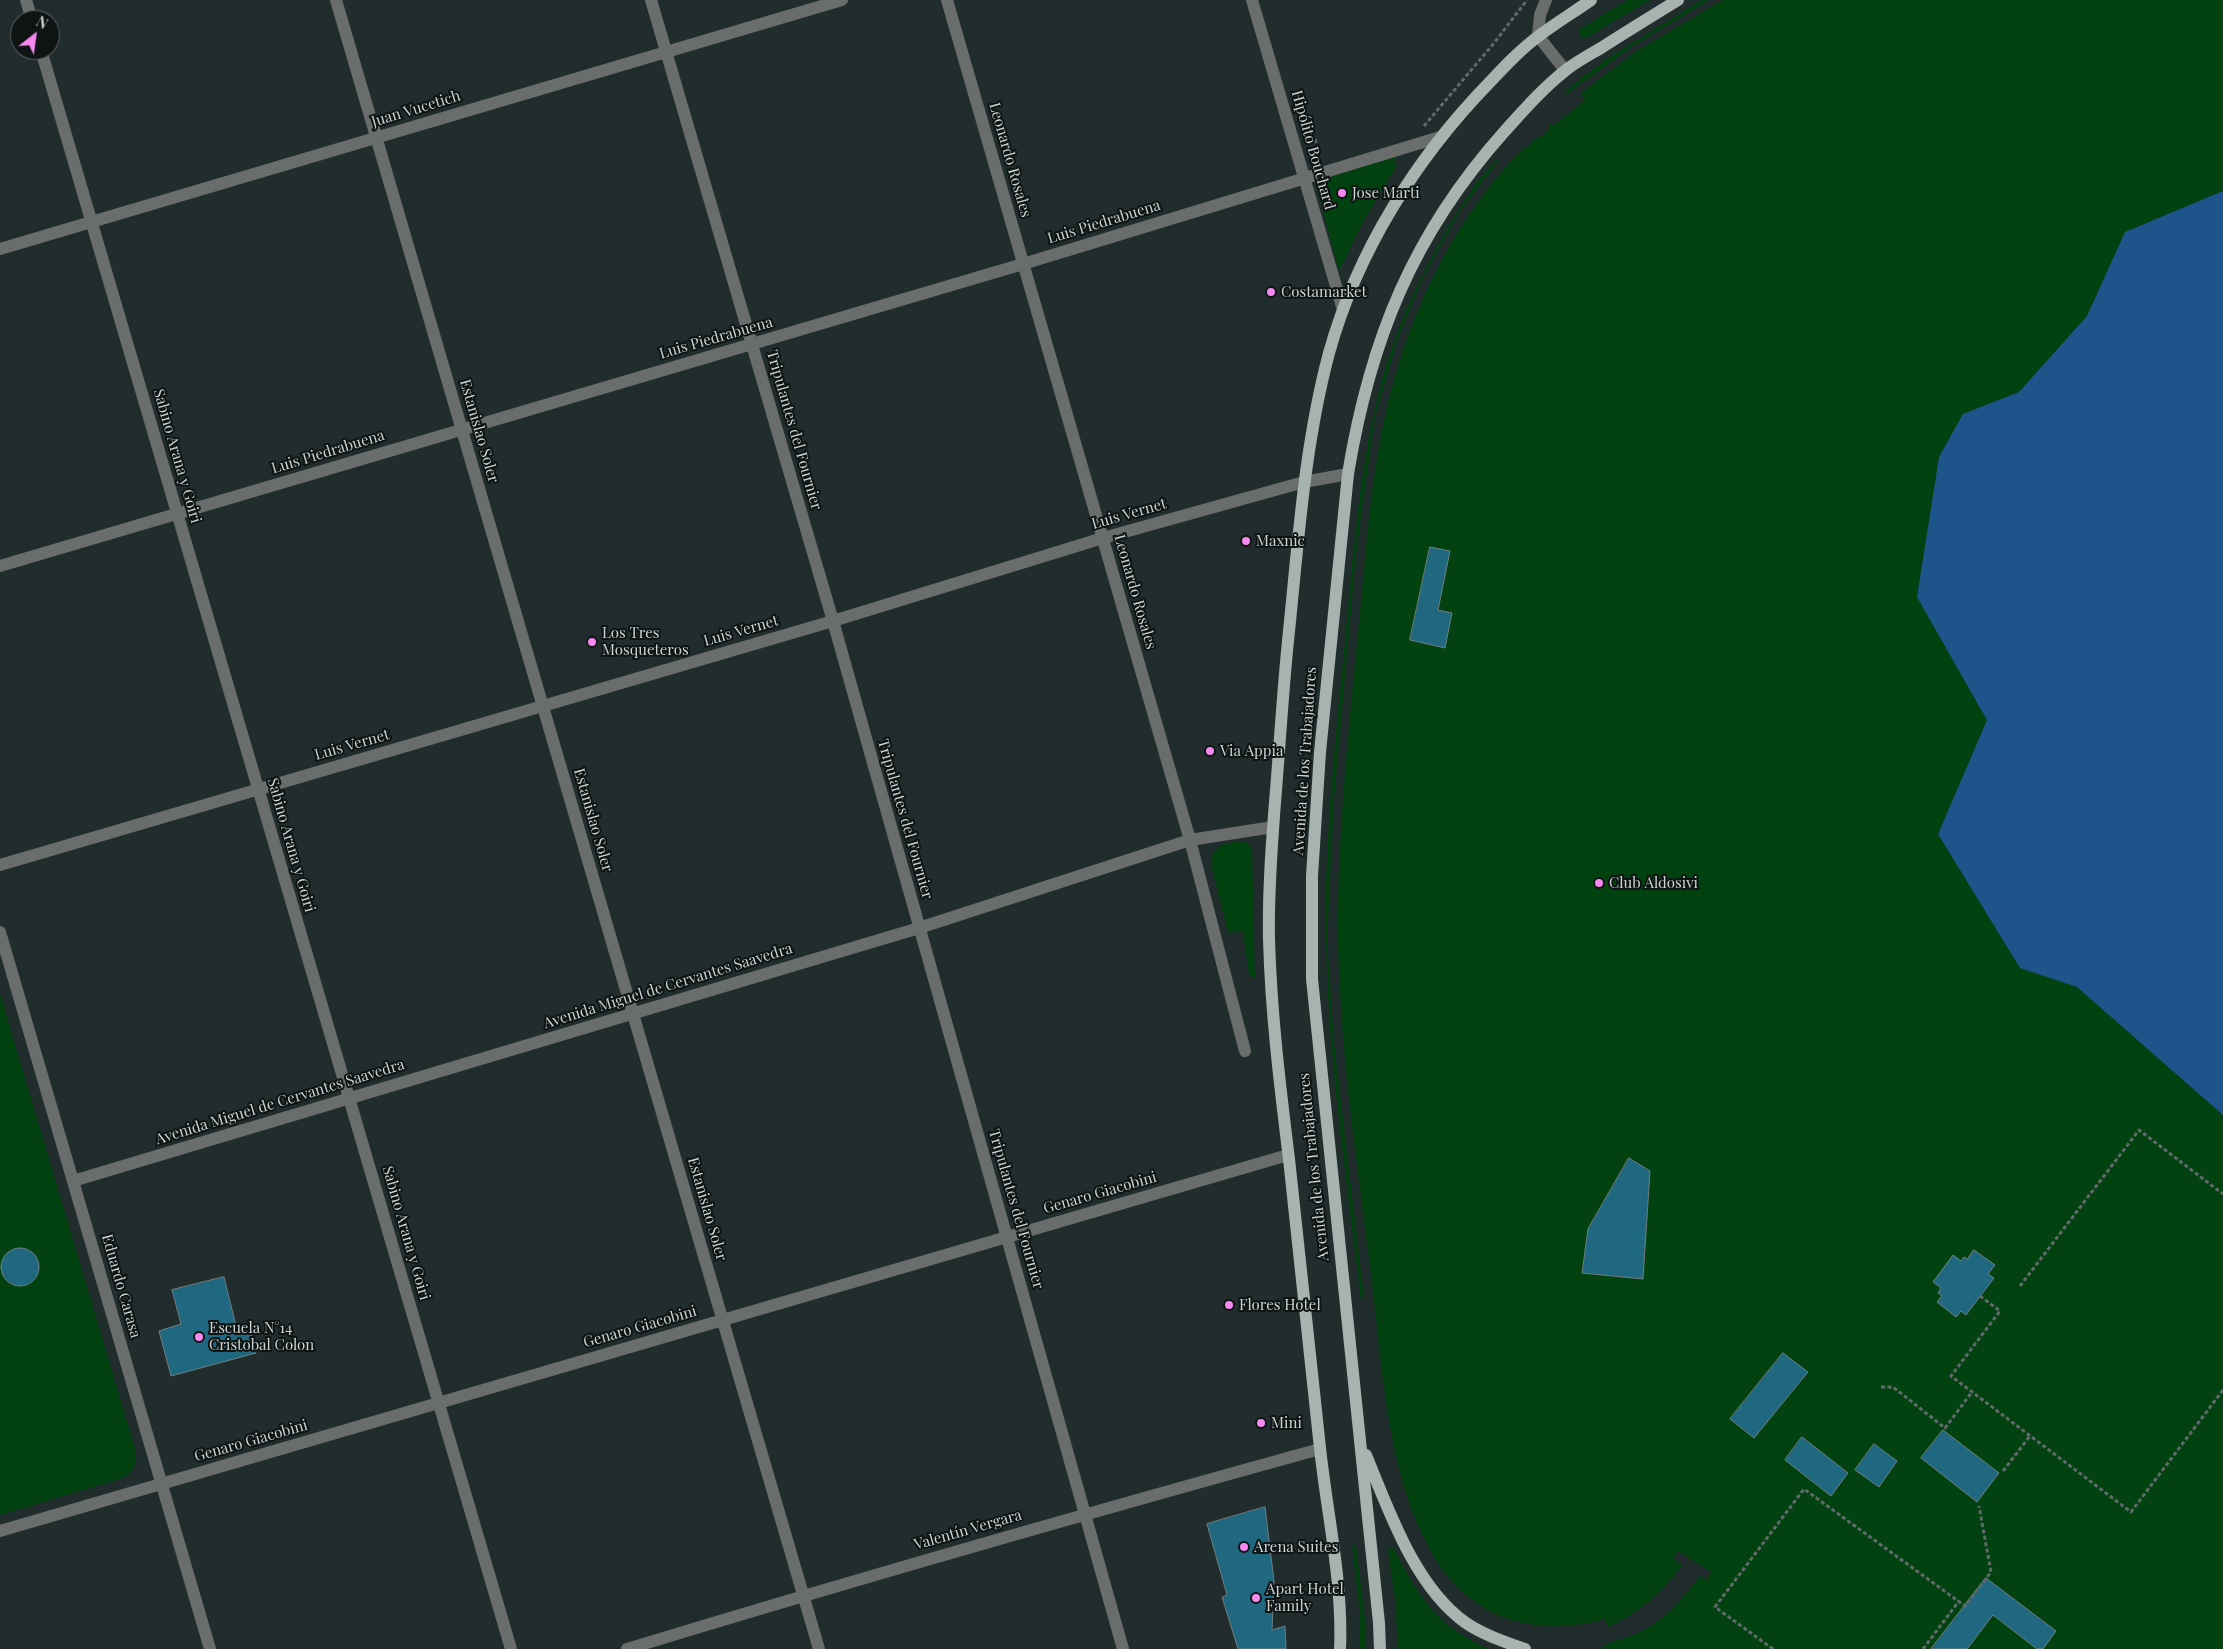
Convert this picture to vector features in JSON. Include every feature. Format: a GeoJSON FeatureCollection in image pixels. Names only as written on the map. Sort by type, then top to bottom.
{"type":"FeatureCollection","features":[{"type":"Feature","properties":{"kind":"main road","name":"Avenida de los Trabajadores"},"geometry":{"type":"LineString","coordinates":[[1340,1649],[1335,1562],[1320,1449],[1288,1155],[1272,1001],[1269,935],[1273,827],[1286,665],[1304,482],[1320,392],[1343,310],[1386,219],[1440,137],[1476,96],[1538,36],[1591,0]]}},
{"type":"Feature","properties":{"kind":"main road","name":"Avenida de los Trabajadores"},"geometry":{"type":"LineString","coordinates":[[1380,1649],[1380,1623],[1312,979],[1312,876],[1320,752],[1348,474],[1356,429],[1377,348],[1393,303],[1411,266],[1443,211],[1484,154],[1518,116],[1565,70],[1678,0]]}},
{"type":"Feature","properties":{"kind":"main road"},"geometry":{"type":"LineString","coordinates":[[1360,1440],[1404,1541],[1434,1591],[1449,1608],[1467,1623],[1525,1649]]}},
{"type":"Feature","properties":{"kind":"street","name":"Estanislao Soler"},"geometry":{"type":"LineString","coordinates":[[336,0],[804,1595],[818,1649]]}},
{"type":"Feature","properties":{"kind":"street","name":"Tripulantes del Fournier"},"geometry":{"type":"LineString","coordinates":[[651,0],[833,621],[918,928],[1008,1237],[1123,1649]]}},
{"type":"Feature","properties":{"kind":"street","name":"Juan Vucetich"},"geometry":{"type":"LineString","coordinates":[[0,249],[842,0]]}},
{"type":"Feature","properties":{"kind":"street","name":"Leonardo Rosales"},"geometry":{"type":"LineString","coordinates":[[946,0],[1190,840],[1245,1051]]}},
{"type":"Feature","properties":{"kind":"street","name":"Hipólito Bouchard"},"geometry":{"type":"LineString","coordinates":[[1252,0],[1343,310]]}},
{"type":"Feature","properties":{"kind":"street"},"geometry":{"type":"LineString","coordinates":[[1546,0],[1540,15],[1538,36],[1565,70]]}},
{"type":"Feature","properties":{"kind":"street","name":"Sabino Arana y Goiri"},"geometry":{"type":"LineString","coordinates":[[44,60],[511,1649]]}},
{"type":"Feature","properties":{"kind":"street","name":"Luis Piedrabuena"},"geometry":{"type":"LineString","coordinates":[[0,566],[1023,264],[1440,137]]}},
{"type":"Feature","properties":{"kind":"street","name":"Luis Vernet"},"geometry":{"type":"LineString","coordinates":[[0,865],[833,621],[1103,538],[1304,482],[1348,474]]}},
{"type":"Feature","properties":{"kind":"street","name":"Avenida Miguel de Cervantes Saavedra"},"geometry":{"type":"LineString","coordinates":[[73,1180],[918,928],[1190,840],[1273,827]]}},
{"type":"Feature","properties":{"kind":"street","name":"Eduardo Carasa"},"geometry":{"type":"LineString","coordinates":[[0,932],[210,1649]]}},
{"type":"Feature","properties":{"kind":"street","name":"Genaro Giacobini"},"geometry":{"type":"LineString","coordinates":[[0,1530],[1288,1155]]}},
{"type":"Feature","properties":{"kind":"street","name":"Valentín Vergara"},"geometry":{"type":"LineString","coordinates":[[627,1649],[804,1595],[1320,1449]]}},
{"type":"Feature","properties":{"kind":"path"},"geometry":{"type":"LineString","coordinates":[[1423,127],[1494,43],[1527,0]]}},
{"type":"Feature","properties":{"kind":"path"},"geometry":{"type":"LineString","coordinates":[[1315,139],[1319,152]]}},
{"type":"Feature","properties":{"kind":"path"},"geometry":{"type":"LineString","coordinates":[[2020,1286],[2139,1130],[2223,1194]]}},
{"type":"Feature","properties":{"kind":"path"},"geometry":{"type":"LineString","coordinates":[[1980,1296],[2000,1312],[1951,1376],[2131,1512],[2223,1390]]}},
{"type":"Feature","properties":{"kind":"path"},"geometry":{"type":"LineString","coordinates":[[1881,1387],[1893,1387],[1945,1428],[1972,1392]]}},
{"type":"Feature","properties":{"kind":"path"},"geometry":{"type":"LineString","coordinates":[[2003,1471],[2030,1436]]}},
{"type":"Feature","properties":{"kind":"path"},"geometry":{"type":"LineString","coordinates":[[1773,1649],[1715,1607],[1804,1489],[1965,1606],[1991,1572],[1979,1506]]}},
{"type":"Feature","properties":{"kind":"path"},"geometry":{"type":"LineString","coordinates":[[1923,1649],[1959,1602]]}},
{"type":"Feature","properties":{"kind":"green space"},"geometry":{"type":"Polygon","coordinates":[[[1627,0],[1650,0],[1586,38],[1579,36],[1580,29],[1627,0]]]}},
{"type":"Feature","properties":{"kind":"green space"},"geometry":{"type":"Polygon","coordinates":[[[1702,0],[1709,0],[1633,46],[1564,96],[1568,89],[1605,60],[1702,0]]]}},
{"type":"Feature","properties":{"kind":"green space","name":"Club Aldosivi"},"geometry":{"type":"Polygon","coordinates":[[[1723,0],[2223,0],[2223,191],[2125,232],[2087,316],[2019,392],[1963,414],[1939,457],[1917,597],[1987,720],[1938,834],[2020,968],[2077,987],[2223,1115],[2223,1649],[1600,1649],[1609,1643],[1640,1632],[1658,1621],[1680,1601],[1700,1576],[1707,1580],[1711,1572],[1678,1551],[1673,1559],[1682,1565],[1658,1593],[1630,1615],[1608,1627],[1605,1619],[1561,1626],[1518,1622],[1497,1615],[1479,1605],[1461,1591],[1446,1574],[1427,1544],[1412,1510],[1400,1473],[1385,1395],[1350,1111],[1339,982],[1338,939],[1342,816],[1348,734],[1369,520],[1382,429],[1397,370],[1427,291],[1453,240],[1485,192],[1516,156],[1539,136],[1541,137],[1550,128],[1551,124],[1553,126],[1585,100],[1581,93],[1637,51],[1723,0]]]}},
{"type":"Feature","properties":{"kind":"green space"},"geometry":{"type":"Polygon","coordinates":[[[1398,156],[1394,161],[1396,167],[1363,222],[1339,271],[1315,182],[1398,156]]]}},
{"type":"Feature","properties":{"kind":"green space"},"geometry":{"type":"Polygon","coordinates":[[[1500,159],[1460,211],[1421,282],[1398,338],[1375,417],[1356,553],[1334,799],[1327,939],[1334,1043],[1364,1298],[1361,1299],[1344,1165],[1330,1030],[1326,940],[1326,900],[1332,781],[1362,477],[1368,441],[1385,370],[1411,299],[1441,240],[1468,195],[1485,172],[1500,159]]]}},
{"type":"Feature","properties":{"kind":"green space"},"geometry":{"type":"Polygon","coordinates":[[[1233,842],[1246,842],[1252,848],[1255,977],[1249,976],[1243,931],[1228,933],[1211,864],[1214,852],[1222,845],[1233,842]]]}},
{"type":"Feature","properties":{"kind":"green space"},"geometry":{"type":"Polygon","coordinates":[[[0,994],[136,1456],[132,1470],[123,1478],[0,1515],[0,994]]]}},
{"type":"Feature","properties":{"kind":"green space"},"geometry":{"type":"Polygon","coordinates":[[[1354,1545],[1356,1547],[1366,1628],[1366,1649],[1360,1649],[1359,1605],[1352,1547],[1354,1545]]]}},
{"type":"Feature","properties":{"kind":"green space"},"geometry":{"type":"Polygon","coordinates":[[[1392,1547],[1412,1582],[1431,1609],[1456,1631],[1489,1649],[1398,1649],[1395,1598],[1388,1552],[1392,1547]]]}},
{"type":"Feature","properties":{"kind":"water"},"geometry":{"type":"Polygon","coordinates":[[[2223,191],[2223,1115],[2077,987],[2020,968],[1938,834],[1987,720],[1917,597],[1939,457],[1963,414],[2019,392],[2087,316],[2125,232],[2223,191]]]}},
{"type":"Feature","properties":{"kind":"building"},"geometry":{"type":"Polygon","coordinates":[[[1430,547],[1450,551],[1438,610],[1452,613],[1445,648],[1410,640],[1430,547]]]}},
{"type":"Feature","properties":{"kind":"building"},"geometry":{"type":"Polygon","coordinates":[[[1629,1158],[1650,1171],[1643,1279],[1582,1273],[1588,1229],[1629,1158]]]}},
{"type":"Feature","properties":{"kind":"building"},"geometry":{"type":"Polygon","coordinates":[[[20,1248],[27,1249],[33,1254],[38,1260],[38,1274],[33,1280],[27,1285],[20,1286],[13,1285],[7,1280],[2,1274],[1,1267],[2,1260],[7,1254],[13,1249],[20,1248]]]}},
{"type":"Feature","properties":{"kind":"building"},"geometry":{"type":"Polygon","coordinates":[[[1974,1250],[1995,1265],[1988,1274],[1994,1278],[1966,1315],[1961,1311],[1956,1317],[1937,1302],[1942,1296],[1938,1293],[1941,1288],[1933,1282],[1953,1255],[1961,1261],[1964,1257],[1967,1259],[1974,1250]]]}},
{"type":"Feature","properties":{"kind":"building"},"geometry":{"type":"Polygon","coordinates":[[[224,1277],[237,1330],[250,1329],[256,1353],[171,1376],[159,1331],[181,1324],[172,1290],[224,1277]]]}},
{"type":"Feature","properties":{"kind":"building"},"geometry":{"type":"Polygon","coordinates":[[[1783,1353],[1808,1372],[1754,1438],[1730,1419],[1783,1353]]]}},
{"type":"Feature","properties":{"kind":"building"},"geometry":{"type":"Polygon","coordinates":[[[1943,1430],[1999,1473],[1977,1502],[1921,1458],[1943,1430]]]}},
{"type":"Feature","properties":{"kind":"building"},"geometry":{"type":"Polygon","coordinates":[[[1802,1437],[1848,1473],[1831,1496],[1785,1460],[1802,1437]]]}},
{"type":"Feature","properties":{"kind":"building"},"geometry":{"type":"Polygon","coordinates":[[[1874,1444],[1897,1461],[1879,1487],[1855,1470],[1874,1444]]]}},
{"type":"Feature","properties":{"kind":"building"},"geometry":{"type":"Polygon","coordinates":[[[1265,1507],[1274,1581],[1272,1630],[1285,1626],[1286,1649],[1238,1649],[1222,1597],[1227,1595],[1207,1524],[1265,1507]]]}},
{"type":"Feature","properties":{"kind":"building"},"geometry":{"type":"Polygon","coordinates":[[[1986,1578],[2056,1631],[2043,1649],[2037,1649],[1993,1615],[1967,1649],[1931,1649],[1986,1578]]]}},
{"type":"Feature","properties":{"kind":"place","name":"Jose Marti"},"geometry":{"type":"Point","coordinates":[1342,193]}},
{"type":"Feature","properties":{"kind":"place","name":"Costamarket"},"geometry":{"type":"Point","coordinates":[1271,292]}},
{"type":"Feature","properties":{"kind":"place","name":"Maxnic"},"geometry":{"type":"Point","coordinates":[1246,541]}},
{"type":"Feature","properties":{"kind":"place","name":"Los Tres Mosqueteros"},"geometry":{"type":"Point","coordinates":[592,642]}},
{"type":"Feature","properties":{"kind":"place","name":"Via Appia"},"geometry":{"type":"Point","coordinates":[1210,751]}},
{"type":"Feature","properties":{"kind":"place","name":"Club Aldosivi"},"geometry":{"type":"Point","coordinates":[1599,883]}},
{"type":"Feature","properties":{"kind":"place","name":"Flores Hotel"},"geometry":{"type":"Point","coordinates":[1229,1305]}},
{"type":"Feature","properties":{"kind":"place","name":"Escuela N°14 Cristobal Colon"},"geometry":{"type":"Point","coordinates":[199,1337]}},
{"type":"Feature","properties":{"kind":"place","name":"Mini"},"geometry":{"type":"Point","coordinates":[1261,1423]}},
{"type":"Feature","properties":{"kind":"place","name":"Arena Suites"},"geometry":{"type":"Point","coordinates":[1244,1547]}},
{"type":"Feature","properties":{"kind":"place","name":"Apart Hotel Family"},"geometry":{"type":"Point","coordinates":[1256,1598]}}]}
